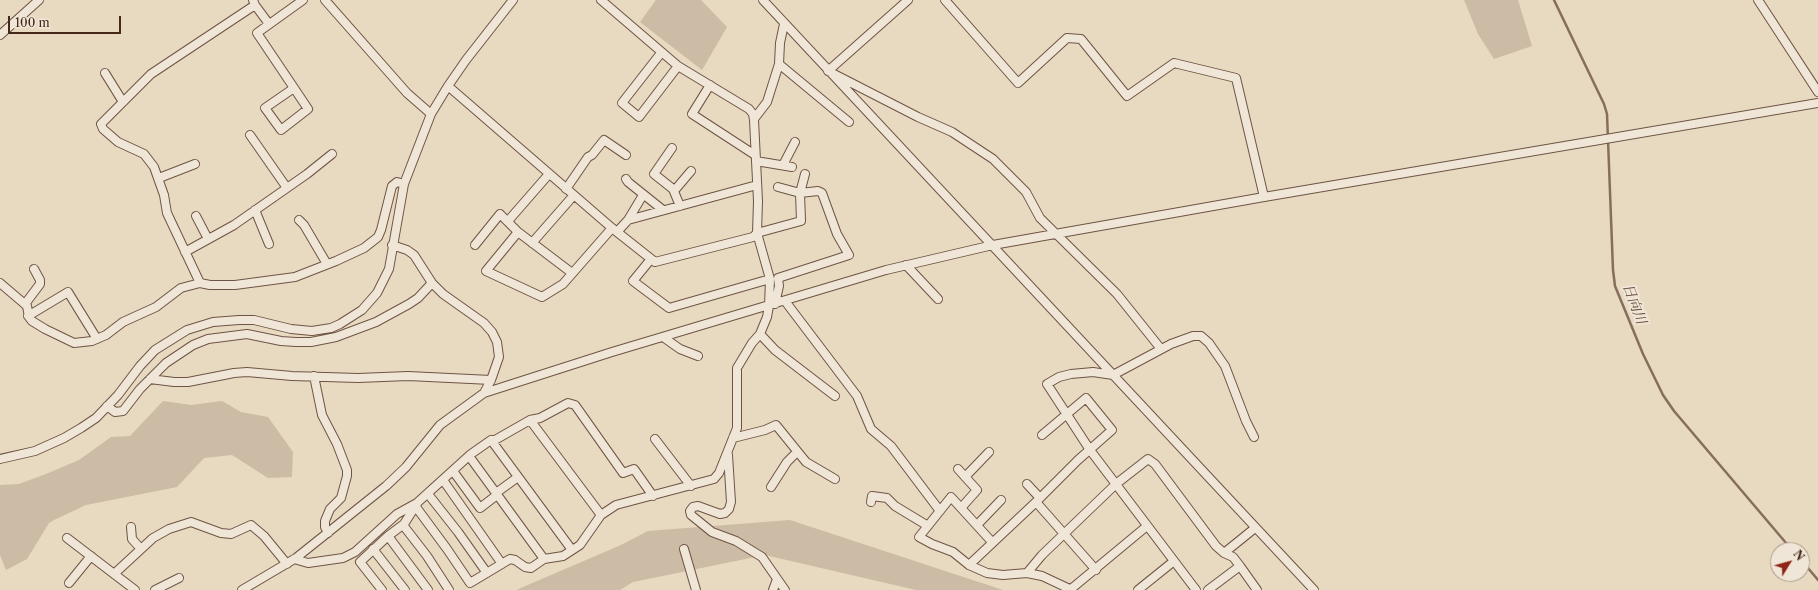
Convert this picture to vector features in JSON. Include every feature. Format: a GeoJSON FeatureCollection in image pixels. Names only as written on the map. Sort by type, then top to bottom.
{"type":"FeatureCollection","features":[{"type":"Feature","properties":{"kind":"street"},"geometry":{"type":"LineString","coordinates":[[0,35],[39,0]]}},
{"type":"Feature","properties":{"kind":"street"},"geometry":{"type":"LineString","coordinates":[[294,88],[265,108],[281,130],[308,109],[294,88],[257,33],[303,0]]}},
{"type":"Feature","properties":{"kind":"street"},"geometry":{"type":"LineString","coordinates":[[325,0],[407,93],[431,114]]}},
{"type":"Feature","properties":{"kind":"street"},"geometry":{"type":"LineString","coordinates":[[0,459],[35,451],[64,438],[96,418],[118,395],[140,366],[155,350],[178,334],[200,325],[226,320],[254,320],[291,330],[312,331],[331,328],[347,321],[362,310],[378,293],[389,270],[392,245],[404,184],[431,114],[448,86],[513,0]]}},
{"type":"Feature","properties":{"kind":"street"},"geometry":{"type":"LineString","coordinates":[[601,0],[678,66],[749,109],[754,119],[757,185],[757,233],[770,279],[772,305]]}},
{"type":"Feature","properties":{"kind":"street"},"geometry":{"type":"LineString","coordinates":[[763,0],[1314,590]]}},
{"type":"Feature","properties":{"kind":"street"},"geometry":{"type":"LineString","coordinates":[[828,71],[908,0]]}},
{"type":"Feature","properties":{"kind":"street"},"geometry":{"type":"LineString","coordinates":[[944,0],[1018,83],[1067,38],[1081,39],[1127,96],[1174,63],[1236,78],[1264,197]]}},
{"type":"Feature","properties":{"kind":"street"},"geometry":{"type":"LineString","coordinates":[[1758,0],[1818,92]]}},
{"type":"Feature","properties":{"kind":"street"},"geometry":{"type":"LineString","coordinates":[[200,283],[167,213],[159,178],[154,167],[144,154],[118,142],[103,129],[101,124],[151,74],[254,2],[269,24]]}},
{"type":"Feature","properties":{"kind":"street"},"geometry":{"type":"LineString","coordinates":[[754,119],[767,102],[779,64],[780,43],[784,24]]}},
{"type":"Feature","properties":{"kind":"street"},"geometry":{"type":"LineString","coordinates":[[662,53],[622,103],[638,117],[678,66]]}},
{"type":"Feature","properties":{"kind":"street"},"geometry":{"type":"LineString","coordinates":[[779,64],[849,122]]}},
{"type":"Feature","properties":{"kind":"street"},"geometry":{"type":"LineString","coordinates":[[828,71],[918,117],[952,132],[993,159],[1026,192],[1040,218],[1117,294],[1160,349]]}},
{"type":"Feature","properties":{"kind":"street"},"geometry":{"type":"LineString","coordinates":[[105,73],[123,102]]}},
{"type":"Feature","properties":{"kind":"street"},"geometry":{"type":"LineString","coordinates":[[710,85],[692,114],[756,158],[792,167]]}},
{"type":"Feature","properties":{"kind":"street"},"geometry":{"type":"LineString","coordinates":[[448,86],[566,189],[655,262],[753,237],[757,233],[801,221],[800,193],[805,174]]}},
{"type":"Feature","properties":{"kind":"street"},"geometry":{"type":"LineString","coordinates":[[242,590],[291,562],[328,533],[396,477],[440,426],[484,393],[906,265],[993,245],[1264,197],[1818,103]]}},
{"type":"Feature","properties":{"kind":"street"},"geometry":{"type":"LineString","coordinates":[[250,135],[287,188]]}},
{"type":"Feature","properties":{"kind":"street"},"geometry":{"type":"LineString","coordinates":[[566,189],[588,157],[592,155],[604,140],[626,156]]}},
{"type":"Feature","properties":{"kind":"street"},"geometry":{"type":"LineString","coordinates":[[783,165],[795,142]]}},
{"type":"Feature","properties":{"kind":"street"},"geometry":{"type":"LineString","coordinates":[[672,148],[654,174],[674,191],[680,206]]}},
{"type":"Feature","properties":{"kind":"street"},"geometry":{"type":"LineString","coordinates":[[185,252],[234,225],[308,174],[332,154]]}},
{"type":"Feature","properties":{"kind":"street"},"geometry":{"type":"LineString","coordinates":[[159,178],[195,164]]}},
{"type":"Feature","properties":{"kind":"street"},"geometry":{"type":"LineString","coordinates":[[674,191],[691,171]]}},
{"type":"Feature","properties":{"kind":"street"},"geometry":{"type":"LineString","coordinates":[[508,222],[549,174]]}},
{"type":"Feature","properties":{"kind":"street"},"geometry":{"type":"LineString","coordinates":[[626,179],[663,210]]}},
{"type":"Feature","properties":{"kind":"street"},"geometry":{"type":"LineString","coordinates":[[0,283],[27,306],[28,316],[32,321],[45,329],[74,343],[84,343],[97,340],[123,322],[156,307],[181,288],[200,283],[235,286],[295,277],[364,248],[378,237],[392,186],[397,182],[404,184]]}},
{"type":"Feature","properties":{"kind":"street"},"geometry":{"type":"LineString","coordinates":[[628,220],[757,185]]}},
{"type":"Feature","properties":{"kind":"street"},"geometry":{"type":"LineString","coordinates":[[417,505],[470,583],[510,559],[515,560],[525,567],[531,568],[544,559],[562,556],[580,545],[601,515],[616,505],[714,479],[719,473],[737,428],[737,368],[752,343],[760,334],[779,286],[778,278],[849,255],[837,234],[822,193],[818,191],[800,193],[778,187]]}},
{"type":"Feature","properties":{"kind":"street"},"geometry":{"type":"LineString","coordinates":[[532,243],[574,195]]}},
{"type":"Feature","properties":{"kind":"street"},"geometry":{"type":"LineString","coordinates":[[518,232],[486,271],[542,297],[563,284],[615,230],[628,220],[644,195]]}},
{"type":"Feature","properties":{"kind":"street"},"geometry":{"type":"LineString","coordinates":[[255,210],[269,244]]}},
{"type":"Feature","properties":{"kind":"street"},"geometry":{"type":"LineString","coordinates":[[475,245],[500,214],[518,232],[572,273]]}},
{"type":"Feature","properties":{"kind":"street"},"geometry":{"type":"LineString","coordinates":[[196,216],[208,239]]}},
{"type":"Feature","properties":{"kind":"street"},"geometry":{"type":"LineString","coordinates":[[299,220],[304,225],[327,264]]}},
{"type":"Feature","properties":{"kind":"street"},"geometry":{"type":"LineString","coordinates":[[392,245],[407,250],[414,255],[432,283],[454,302],[484,322],[492,332],[497,342],[499,357],[491,380],[484,393]]}},
{"type":"Feature","properties":{"kind":"street"},"geometry":{"type":"LineString","coordinates":[[651,259],[632,281],[669,308],[770,279]]}},
{"type":"Feature","properties":{"kind":"street"},"geometry":{"type":"LineString","coordinates":[[906,265],[938,299]]}},
{"type":"Feature","properties":{"kind":"street"},"geometry":{"type":"LineString","coordinates":[[25,304],[40,284],[40,280],[34,269]]}},
{"type":"Feature","properties":{"kind":"street"},"geometry":{"type":"LineString","coordinates":[[108,406],[115,412],[123,411],[150,379],[166,363],[181,352],[208,339],[247,334],[281,341],[311,342],[336,337],[376,322],[418,298],[432,283]]}},
{"type":"Feature","properties":{"kind":"street"},"geometry":{"type":"LineString","coordinates":[[28,316],[68,292],[97,340]]}},
{"type":"Feature","properties":{"kind":"street"},"geometry":{"type":"LineString","coordinates":[[785,301],[857,396],[871,429],[891,446],[940,511]]}},
{"type":"Feature","properties":{"kind":"street"},"geometry":{"type":"LineString","coordinates":[[760,334],[775,350],[835,396]]}},
{"type":"Feature","properties":{"kind":"street"},"geometry":{"type":"LineString","coordinates":[[1196,590],[1090,450],[1048,384],[1059,377],[1071,374],[1093,372],[1113,375],[1160,349],[1193,336],[1201,336],[1205,338],[1226,366],[1246,422],[1254,436]]}},
{"type":"Feature","properties":{"kind":"street"},"geometry":{"type":"LineString","coordinates":[[663,338],[680,349],[698,356]]}},
{"type":"Feature","properties":{"kind":"street"},"geometry":{"type":"LineString","coordinates":[[150,379],[188,382],[247,372],[358,378],[408,376],[491,380]]}},
{"type":"Feature","properties":{"kind":"street"},"geometry":{"type":"LineString","coordinates":[[314,376],[322,415],[337,444],[347,470],[347,476],[341,498],[330,509],[325,521],[325,527],[328,533]]}},
{"type":"Feature","properties":{"kind":"street"},"geometry":{"type":"LineString","coordinates":[[969,565],[1112,430],[1086,398],[1042,435]]}},
{"type":"Feature","properties":{"kind":"street"},"geometry":{"type":"LineString","coordinates":[[381,590],[360,562],[388,536],[403,525],[417,505],[428,494],[469,456],[491,440],[495,440],[530,420],[540,418],[568,403],[575,405],[623,473],[634,469],[653,496]]}},
{"type":"Feature","properties":{"kind":"street"},"geometry":{"type":"LineString","coordinates":[[530,420],[601,515]]}},
{"type":"Feature","properties":{"kind":"street"},"geometry":{"type":"LineString","coordinates":[[733,438],[765,430],[776,425],[806,462],[835,479]]}},
{"type":"Feature","properties":{"kind":"street"},"geometry":{"type":"LineString","coordinates":[[491,440],[572,550]]}},
{"type":"Feature","properties":{"kind":"street"},"geometry":{"type":"LineString","coordinates":[[655,440],[691,486]]}},
{"type":"Feature","properties":{"kind":"street"},"geometry":{"type":"LineString","coordinates":[[728,452],[731,502],[729,509],[725,513],[720,514],[698,506],[693,507],[690,511],[691,515],[712,532],[736,541],[762,557],[785,590]]}},
{"type":"Feature","properties":{"kind":"street"},"geometry":{"type":"LineString","coordinates":[[771,487],[787,462],[798,452]]}},
{"type":"Feature","properties":{"kind":"street"},"geometry":{"type":"LineString","coordinates":[[965,477],[989,452]]}},
{"type":"Feature","properties":{"kind":"street"},"geometry":{"type":"LineString","coordinates":[[469,456],[544,559]]}},
{"type":"Feature","properties":{"kind":"street"},"geometry":{"type":"LineString","coordinates":[[1027,573],[1042,555],[1116,484],[1148,459],[1155,464],[1216,546],[1224,553],[1233,557],[1257,590]]}},
{"type":"Feature","properties":{"kind":"street"},"geometry":{"type":"LineString","coordinates":[[958,469],[977,490],[961,508]]}},
{"type":"Feature","properties":{"kind":"street"},"geometry":{"type":"LineString","coordinates":[[453,471],[480,508],[518,477]]}},
{"type":"Feature","properties":{"kind":"street"},"geometry":{"type":"LineString","coordinates":[[443,480],[502,564]]}},
{"type":"Feature","properties":{"kind":"street"},"geometry":{"type":"LineString","coordinates":[[1027,484],[1065,534],[1096,570]]}},
{"type":"Feature","properties":{"kind":"street"},"geometry":{"type":"LineString","coordinates":[[428,494],[458,532],[487,573]]}},
{"type":"Feature","properties":{"kind":"street"},"geometry":{"type":"LineString","coordinates":[[872,496],[887,498],[895,506],[928,526]]}},
{"type":"Feature","properties":{"kind":"street"},"geometry":{"type":"LineString","coordinates":[[992,542],[952,497],[919,537],[953,552],[969,565],[987,573],[998,575],[1027,573],[1042,576],[1072,590],[1147,526]]}},
{"type":"Feature","properties":{"kind":"street"},"geometry":{"type":"LineString","coordinates":[[977,525],[1001,500]]}},
{"type":"Feature","properties":{"kind":"street"},"geometry":{"type":"LineString","coordinates":[[114,574],[153,538],[169,528],[179,524],[192,522],[221,533],[231,534],[250,525],[264,536],[291,562],[308,563],[343,558],[355,552],[397,514],[417,505]]}},
{"type":"Feature","properties":{"kind":"street"},"geometry":{"type":"LineString","coordinates":[[403,525],[427,556],[449,590]]}},
{"type":"Feature","properties":{"kind":"street"},"geometry":{"type":"LineString","coordinates":[[131,527],[132,539],[141,549]]}},
{"type":"Feature","properties":{"kind":"street"},"geometry":{"type":"LineString","coordinates":[[1224,553],[1255,528]]}},
{"type":"Feature","properties":{"kind":"street"},"geometry":{"type":"LineString","coordinates":[[388,536],[428,590]]}},
{"type":"Feature","properties":{"kind":"street"},"geometry":{"type":"LineString","coordinates":[[68,538],[135,590]]}},
{"type":"Feature","properties":{"kind":"street"},"geometry":{"type":"LineString","coordinates":[[373,549],[405,590]]}},
{"type":"Feature","properties":{"kind":"street"},"geometry":{"type":"LineString","coordinates":[[684,549],[696,590]]}},
{"type":"Feature","properties":{"kind":"street"},"geometry":{"type":"LineString","coordinates":[[69,583],[91,556]]}},
{"type":"Feature","properties":{"kind":"street"},"geometry":{"type":"LineString","coordinates":[[1138,590],[1174,561]]}},
{"type":"Feature","properties":{"kind":"street"},"geometry":{"type":"LineString","coordinates":[[1208,590],[1240,566]]}},
{"type":"Feature","properties":{"kind":"street"},"geometry":{"type":"LineString","coordinates":[[155,590],[179,578]]}},
{"type":"Feature","properties":{"kind":"street"},"geometry":{"type":"LineString","coordinates":[[773,590],[777,579]]}},
{"type":"Feature","properties":{"kind":"shaded area"},"geometry":{"type":"Polygon","coordinates":[[[656,0],[701,0],[727,27],[702,70],[640,22],[656,0]]]}},
{"type":"Feature","properties":{"kind":"shaded area"},"geometry":{"type":"Polygon","coordinates":[[[1464,0],[1518,0],[1532,46],[1494,59],[1478,34],[1464,0]]]}},
{"type":"Feature","properties":{"kind":"shaded area"},"geometry":{"type":"Polygon","coordinates":[[[163,401],[191,405],[222,401],[241,412],[268,417],[293,452],[292,477],[268,478],[232,455],[204,458],[177,487],[86,505],[54,520],[49,523],[27,559],[6,570],[0,555],[0,485],[19,484],[46,474],[79,460],[111,437],[130,436],[163,401]]]}},
{"type":"Feature","properties":{"kind":"shaded area"},"geometry":{"type":"Polygon","coordinates":[[[790,520],[1003,590],[916,590],[765,555],[633,582],[620,590],[516,590],[621,545],[648,531],[790,520]]]}},
{"type":"Feature","properties":{"kind":"waterway","name":"日向川"},"geometry":{"type":"LineString","coordinates":[[1554,0],[1604,104],[1607,114],[1613,270],[1615,286],[1643,354],[1663,395],[1674,411],[1785,542]]}},
{"type":"Feature","properties":{"kind":"waterway","name":"日向川"},"geometry":{"type":"LineString","coordinates":[[1810,570],[1818,580]]}}]}
